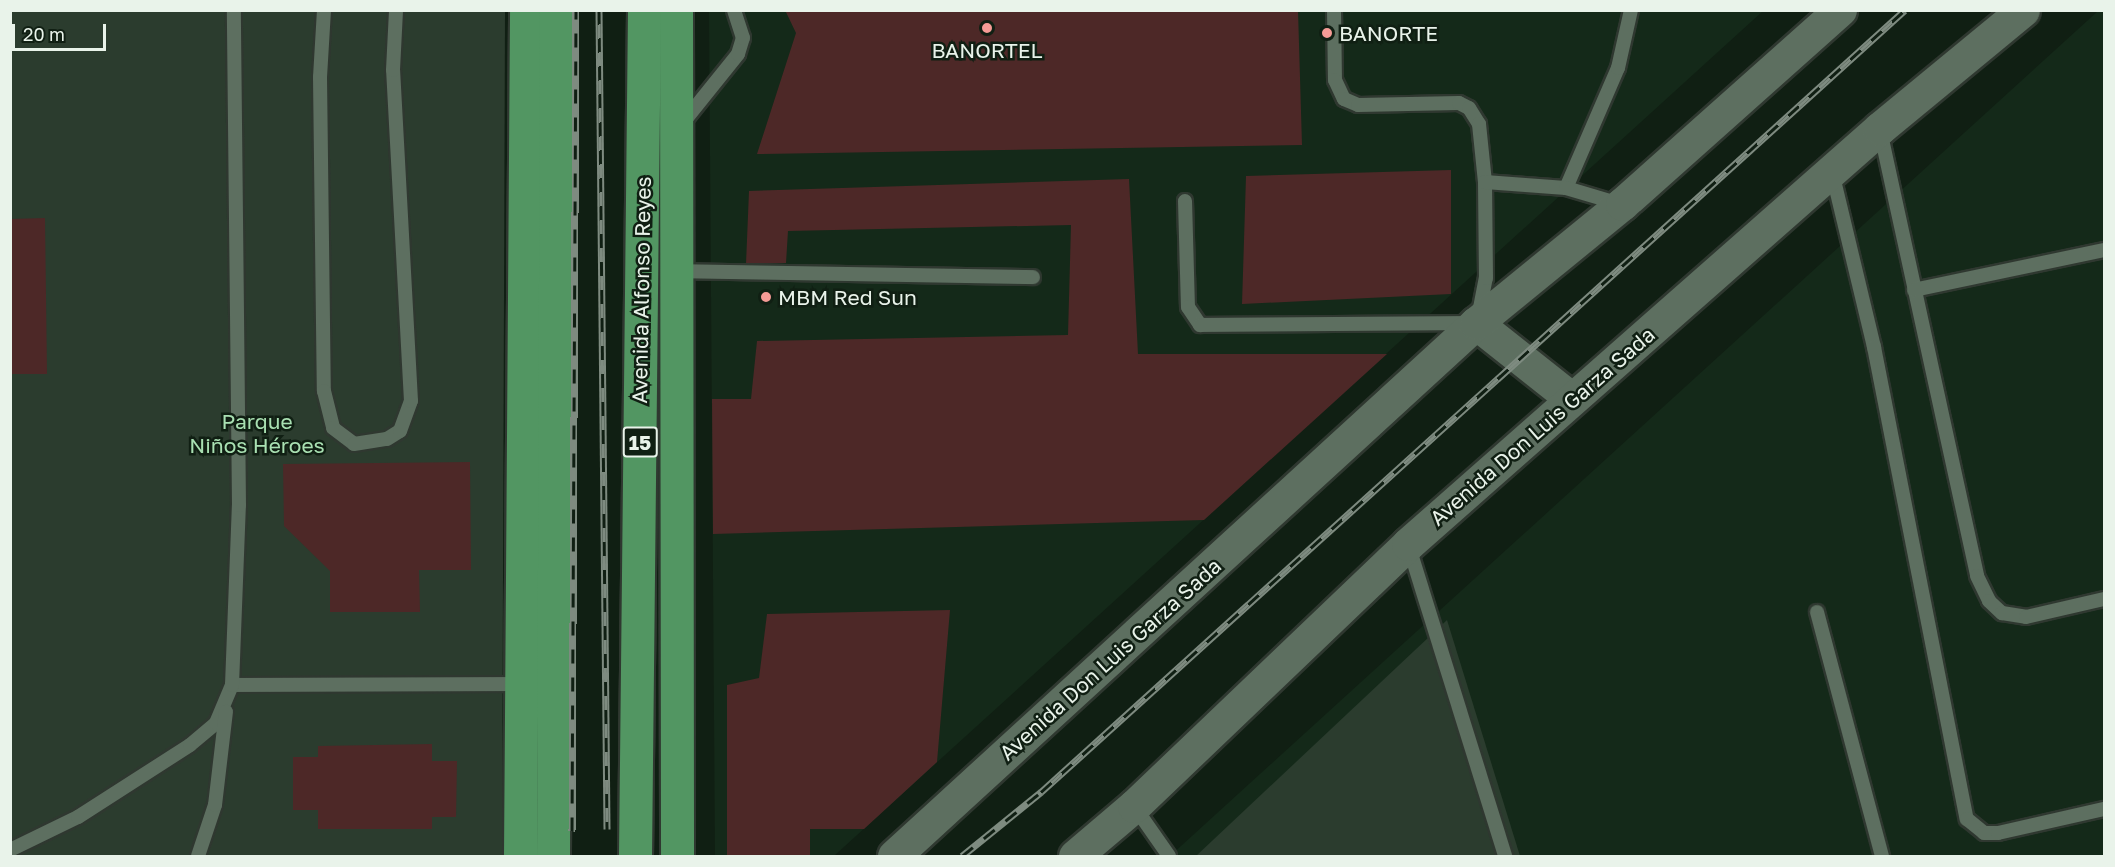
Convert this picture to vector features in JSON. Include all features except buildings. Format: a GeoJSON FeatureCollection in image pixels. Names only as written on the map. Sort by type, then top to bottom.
{"type":"FeatureCollection","features":[{"type":"Feature","properties":{"kind":"highway"},"geometry":{"type":"LineString","coordinates":[[520,856],[526,10]]}},
{"type":"Feature","properties":{"kind":"highway"},"geometry":{"type":"LineString","coordinates":[[553,856],[556,10]]}},
{"type":"Feature","properties":{"kind":"highway"},"geometry":{"type":"LineString","coordinates":[[676,10],[677,856]]}},
{"type":"Feature","properties":{"kind":"highway","name":"Avenida Alfonso Reyes"},"geometry":{"type":"LineString","coordinates":[[635,856],[644,19]]}},
{"type":"Feature","properties":{"kind":"street","name":"Avenida Don Luis Garza Sada"},"geometry":{"type":"LineString","coordinates":[[894,856],[1476,323],[1622,204],[1840,10]]}},
{"type":"Feature","properties":{"kind":"street","name":"Avenida Don Luis Garza Sada"},"geometry":{"type":"LineString","coordinates":[[1075,856],[1134,806],[1408,544],[1880,128],[2023,10]]}},
{"type":"Feature","properties":{"kind":"street"},"geometry":{"type":"LineString","coordinates":[[1476,323],[1572,399]]}},
{"type":"Feature","properties":{"kind":"lane"},"geometry":{"type":"LineString","coordinates":[[198,856],[215,805],[226,708],[232,685],[239,506],[234,10]]}},
{"type":"Feature","properties":{"kind":"lane"},"geometry":{"type":"LineString","coordinates":[[324,10],[320,77],[324,391],[333,428],[354,444],[387,439],[400,431],[411,401],[393,70],[396,10]]}},
{"type":"Feature","properties":{"kind":"lane"},"geometry":{"type":"LineString","coordinates":[[677,128],[738,54],[743,38],[734,10]]}},
{"type":"Feature","properties":{"kind":"lane"},"geometry":{"type":"LineString","coordinates":[[1185,201],[1188,308],[1200,325],[1476,323],[1486,278],[1485,182],[1479,124],[1469,108],[1459,103],[1358,105],[1344,99],[1335,80],[1334,10]]}},
{"type":"Feature","properties":{"kind":"lane"},"geometry":{"type":"LineString","coordinates":[[1566,188],[1618,68],[1631,10]]}},
{"type":"Feature","properties":{"kind":"lane"},"geometry":{"type":"LineString","coordinates":[[1880,128],[1977,576],[1989,601],[2002,613],[2026,617],[2104,599]]}},
{"type":"Feature","properties":{"kind":"lane"},"geometry":{"type":"LineString","coordinates":[[1832,170],[1874,347],[1967,819],[1972,828],[1998,833],[2104,809]]}},
{"type":"Feature","properties":{"kind":"lane"},"geometry":{"type":"LineString","coordinates":[[1485,182],[1566,188],[1622,204]]}},
{"type":"Feature","properties":{"kind":"lane"},"geometry":{"type":"LineString","coordinates":[[1914,290],[2104,250]]}},
{"type":"Feature","properties":{"kind":"lane"},"geometry":{"type":"LineString","coordinates":[[677,271],[1033,277]]}},
{"type":"Feature","properties":{"kind":"lane"},"geometry":{"type":"LineString","coordinates":[[1408,544],[1505,856]]}},
{"type":"Feature","properties":{"kind":"lane"},"geometry":{"type":"LineString","coordinates":[[1817,612],[1882,856]]}},
{"type":"Feature","properties":{"kind":"lane"},"geometry":{"type":"LineString","coordinates":[[232,685],[521,684]]}},
{"type":"Feature","properties":{"kind":"lane"},"geometry":{"type":"LineString","coordinates":[[10,849],[128,787],[190,745],[226,708]]}},
{"type":"Feature","properties":{"kind":"lane"},"geometry":{"type":"LineString","coordinates":[[1134,806],[1169,856]]}},
{"type":"Feature","properties":{"kind":"shaded area"},"geometry":{"type":"Polygon","coordinates":[[[709,11],[1763,11],[834,856],[715,856],[709,11]]]}},
{"type":"Feature","properties":{"kind":"shaded area"},"geometry":{"type":"Polygon","coordinates":[[[2098,11],[2104,11],[2104,856],[1170,856],[2098,11]]]}},
{"type":"Feature","properties":{"kind":"green space","name":"Parque Niños Héroes"},"geometry":{"type":"Polygon","coordinates":[[[10,11],[505,11],[502,856],[11,856],[10,11]]]}},
{"type":"Feature","properties":{"kind":"green space"},"geometry":{"type":"Polygon","coordinates":[[[1447,620],[1520,856],[1196,856],[1447,620]]]}},
{"type":"Feature","properties":{"kind":"railway"},"geometry":{"type":"LineString","coordinates":[[572,831],[576,10]]}},
{"type":"Feature","properties":{"kind":"railway"},"geometry":{"type":"LineString","coordinates":[[599,10],[607,829]]}},
{"type":"Feature","properties":{"kind":"railway"},"geometry":{"type":"LineString","coordinates":[[962,856],[1041,792],[1905,10]]}},
{"type":"Feature","properties":{"kind":"place","name":"BANORTEL"},"geometry":{"type":"Point","coordinates":[987,28]}},
{"type":"Feature","properties":{"kind":"place","name":"BANORTE"},"geometry":{"type":"Point","coordinates":[1327,33]}},
{"type":"Feature","properties":{"kind":"place","name":"MBM Red Sun"},"geometry":{"type":"Point","coordinates":[766,297]}}]}
